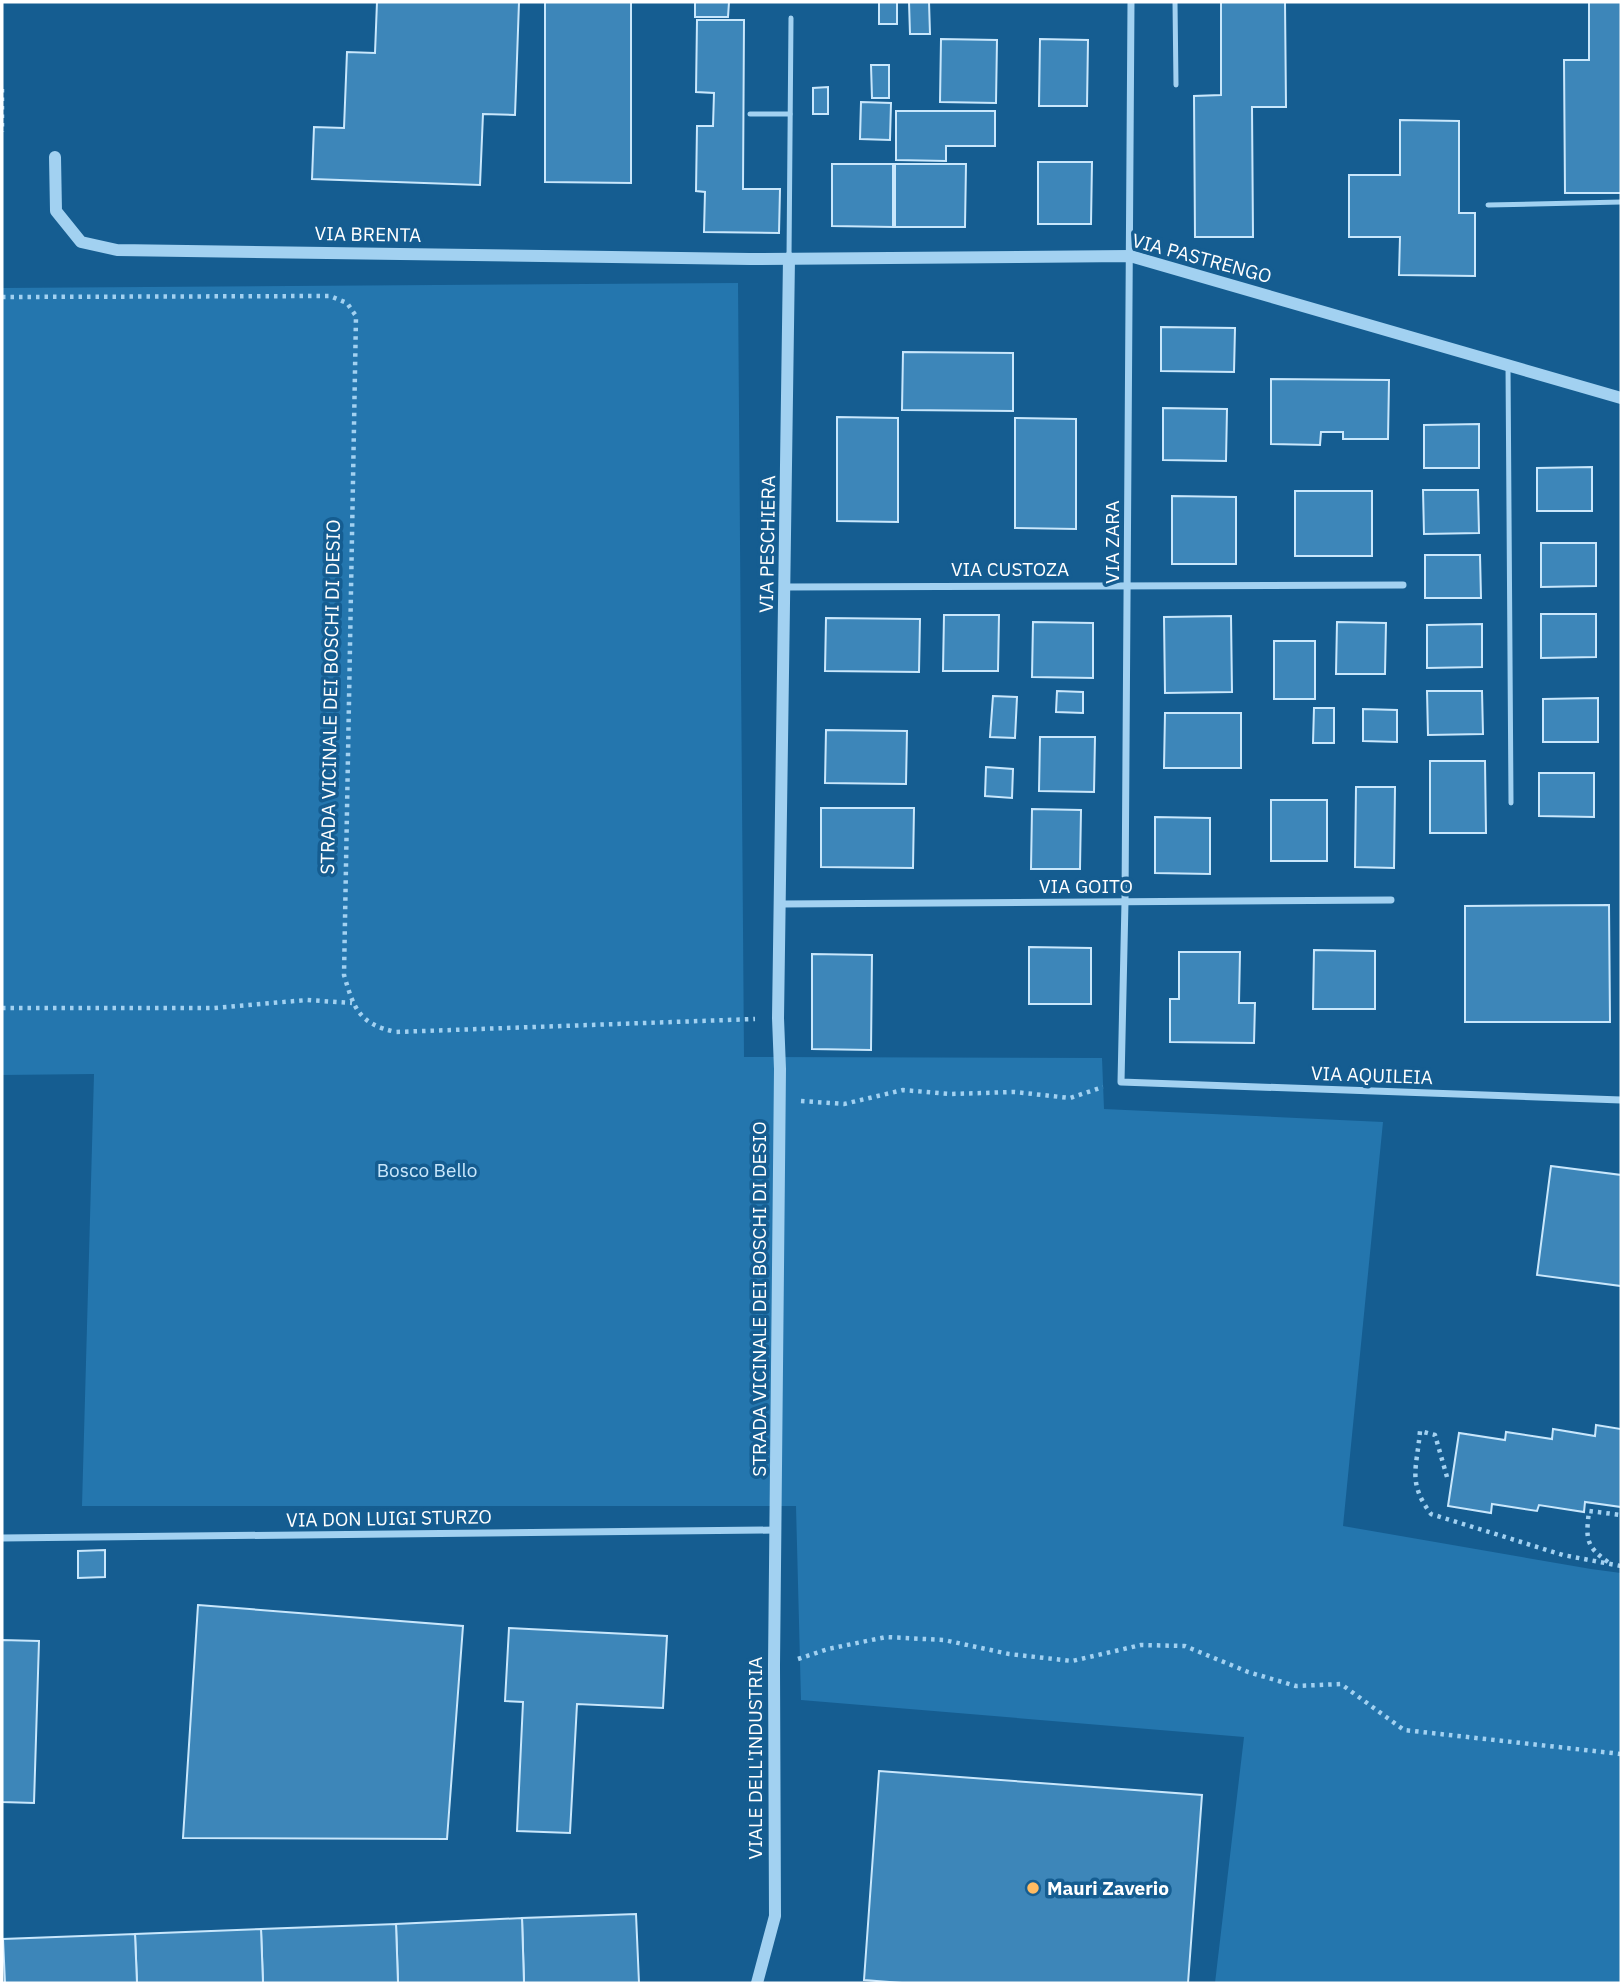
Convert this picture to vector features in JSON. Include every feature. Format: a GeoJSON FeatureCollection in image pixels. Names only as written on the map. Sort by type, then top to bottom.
{"type":"FeatureCollection","features":[{"type":"Feature","properties":{"kind":"street","name":"VIA ZARA"},"geometry":{"type":"LineString","coordinates":[[1121,1082],[1125,902],[1131,2]]}},
{"type":"Feature","properties":{"kind":"street","name":"VIA BRENTA"},"geometry":{"type":"LineString","coordinates":[[55,157],[56,211],[81,242],[117,250],[750,259]]}},
{"type":"Feature","properties":{"kind":"street","name":"VIA PASTRENGO"},"geometry":{"type":"LineString","coordinates":[[750,259],[1130,256],[1621,398]]}},
{"type":"Feature","properties":{"kind":"street","name":"VIA PESCHIERA"},"geometry":{"type":"LineString","coordinates":[[780,1069],[778,1018],[782,904],[789,258]]}},
{"type":"Feature","properties":{"kind":"street","name":"VIA CUSTOZA"},"geometry":{"type":"LineString","coordinates":[[786,587],[1403,585]]}},
{"type":"Feature","properties":{"kind":"street","name":"VIA GOITO"},"geometry":{"type":"LineString","coordinates":[[782,904],[1391,901]]}},
{"type":"Feature","properties":{"kind":"street","name":"STRADA VICINALE DEI BOSCHI DI DESIO"},"geometry":{"type":"LineString","coordinates":[[777,1530],[780,1069]]}},
{"type":"Feature","properties":{"kind":"street","name":"VIA AQUILEIA"},"geometry":{"type":"LineString","coordinates":[[1121,1082],[1621,1100]]}},
{"type":"Feature","properties":{"kind":"street","name":"VIA DON LUIGI STURZO"},"geometry":{"type":"LineString","coordinates":[[2,1538],[777,1530]]}},
{"type":"Feature","properties":{"kind":"street","name":"VIALE DELL'INDUSTRIA"},"geometry":{"type":"LineString","coordinates":[[757,1983],[775,1916],[774,1666],[777,1530]]}},
{"type":"Feature","properties":{"kind":"lane"},"geometry":{"type":"LineString","coordinates":[[1175,2],[1177,85]]}},
{"type":"Feature","properties":{"kind":"lane","name":"VIA PESCHIERA"},"geometry":{"type":"LineString","coordinates":[[789,258],[791,18]]}},
{"type":"Feature","properties":{"kind":"lane"},"geometry":{"type":"LineString","coordinates":[[750,114],[790,114]]}},
{"type":"Feature","properties":{"kind":"lane"},"geometry":{"type":"LineString","coordinates":[[1488,205],[1621,202]]}},
{"type":"Feature","properties":{"kind":"lane"},"geometry":{"type":"LineString","coordinates":[[1508,365],[1511,803]]}},
{"type":"Feature","properties":{"kind":"path"},"geometry":{"type":"LineString","coordinates":[[2,89],[2,132]]}},
{"type":"Feature","properties":{"kind":"path","name":"STRADA VICINALE DEI BOSCHI DI DESIO"},"geometry":{"type":"LineString","coordinates":[[2,297],[330,296],[347,303],[356,316],[344,975],[352,1003]]}},
{"type":"Feature","properties":{"kind":"path"},"geometry":{"type":"LineString","coordinates":[[2,1008],[214,1008],[307,1000],[352,1003],[360,1016],[377,1028],[396,1032],[778,1018]]}},
{"type":"Feature","properties":{"kind":"path"},"geometry":{"type":"LineString","coordinates":[[779,1100],[844,1104],[904,1090],[949,1094],[1015,1092],[1070,1098],[1121,1082]]}},
{"type":"Feature","properties":{"kind":"path"},"geometry":{"type":"LineString","coordinates":[[1447,1477],[1435,1435],[1420,1432],[1415,1471],[1418,1497],[1432,1514],[1563,1555],[1621,1566]]}},
{"type":"Feature","properties":{"kind":"path"},"geometry":{"type":"LineString","coordinates":[[1611,1565],[1593,1552],[1586,1533],[1589,1511],[1621,1515]]}},
{"type":"Feature","properties":{"kind":"path"},"geometry":{"type":"LineString","coordinates":[[774,1666],[828,1649],[886,1637],[944,1640],[1009,1654],[1072,1661],[1141,1645],[1185,1646],[1248,1672],[1296,1686],[1341,1684],[1404,1730],[1621,1754]]}},
{"type":"Feature","properties":{"kind":"green space","name":"Bosco Bello"},"geometry":{"type":"Polygon","coordinates":[[[738,283],[744,1057],[1102,1058],[1104,1109],[1383,1122],[1343,1526],[1621,1573],[1621,1983],[1215,1983],[1244,1737],[801,1700],[796,1506],[82,1506],[94,1074],[2,1075],[2,288],[738,283]]]}},
{"type":"Feature","properties":{"kind":"building"},"geometry":{"type":"Polygon","coordinates":[[[377,2],[519,2],[515,115],[483,114],[480,185],[312,179],[314,127],[344,128],[347,52],[375,53],[377,2]]]}},
{"type":"Feature","properties":{"kind":"building"},"geometry":{"type":"Polygon","coordinates":[[[545,2],[631,2],[631,183],[545,182],[545,2]]]}},
{"type":"Feature","properties":{"kind":"building"},"geometry":{"type":"Polygon","coordinates":[[[695,2],[729,2],[728,17],[695,17],[695,2]]]}},
{"type":"Feature","properties":{"kind":"building"},"geometry":{"type":"Polygon","coordinates":[[[879,2],[897,2],[897,24],[879,24],[879,2]]]}},
{"type":"Feature","properties":{"kind":"building"},"geometry":{"type":"Polygon","coordinates":[[[909,2],[929,2],[930,34],[910,34],[909,2]]]}},
{"type":"Feature","properties":{"kind":"building"},"geometry":{"type":"Polygon","coordinates":[[[1221,2],[1285,2],[1286,107],[1252,107],[1253,237],[1195,237],[1194,96],[1221,95],[1221,2]]]}},
{"type":"Feature","properties":{"kind":"building"},"geometry":{"type":"Polygon","coordinates":[[[1589,2],[1621,2],[1621,193],[1565,193],[1564,60],[1589,60],[1589,2]]]}},
{"type":"Feature","properties":{"kind":"building"},"geometry":{"type":"Polygon","coordinates":[[[697,20],[744,20],[743,189],[780,189],[779,233],[704,232],[705,192],[696,191],[697,126],[713,126],[714,93],[696,92],[697,20]]]}},
{"type":"Feature","properties":{"kind":"building"},"geometry":{"type":"Polygon","coordinates":[[[941,39],[997,40],[996,103],[940,102],[941,39]]]}},
{"type":"Feature","properties":{"kind":"building"},"geometry":{"type":"Polygon","coordinates":[[[1040,39],[1088,40],[1087,106],[1039,106],[1040,39]]]}},
{"type":"Feature","properties":{"kind":"building"},"geometry":{"type":"Polygon","coordinates":[[[871,65],[889,65],[889,98],[872,98],[871,65]]]}},
{"type":"Feature","properties":{"kind":"building"},"geometry":{"type":"Polygon","coordinates":[[[828,87],[828,114],[813,114],[813,88],[828,87]]]}},
{"type":"Feature","properties":{"kind":"building"},"geometry":{"type":"Polygon","coordinates":[[[861,102],[891,103],[890,140],[860,139],[861,102]]]}},
{"type":"Feature","properties":{"kind":"building"},"geometry":{"type":"Polygon","coordinates":[[[896,111],[995,111],[995,146],[946,146],[946,161],[896,160],[896,111]]]}},
{"type":"Feature","properties":{"kind":"building"},"geometry":{"type":"Polygon","coordinates":[[[1400,120],[1459,121],[1459,213],[1475,213],[1475,276],[1399,275],[1400,237],[1349,237],[1349,175],[1400,175],[1400,120]]]}},
{"type":"Feature","properties":{"kind":"building"},"geometry":{"type":"Polygon","coordinates":[[[1038,162],[1092,162],[1091,224],[1038,224],[1038,162]]]}},
{"type":"Feature","properties":{"kind":"building"},"geometry":{"type":"Polygon","coordinates":[[[832,164],[893,164],[893,227],[832,226],[832,164]]]}},
{"type":"Feature","properties":{"kind":"building"},"geometry":{"type":"Polygon","coordinates":[[[895,164],[966,164],[965,227],[895,227],[895,164]]]}},
{"type":"Feature","properties":{"kind":"building"},"geometry":{"type":"Polygon","coordinates":[[[1161,327],[1235,328],[1234,372],[1161,371],[1161,327]]]}},
{"type":"Feature","properties":{"kind":"building"},"geometry":{"type":"Polygon","coordinates":[[[903,352],[1013,353],[1013,411],[902,410],[903,352]]]}},
{"type":"Feature","properties":{"kind":"building"},"geometry":{"type":"Polygon","coordinates":[[[1271,379],[1389,380],[1388,439],[1343,439],[1343,432],[1321,432],[1320,445],[1271,444],[1271,379]]]}},
{"type":"Feature","properties":{"kind":"building"},"geometry":{"type":"Polygon","coordinates":[[[1163,408],[1227,409],[1226,461],[1163,460],[1163,408]]]}},
{"type":"Feature","properties":{"kind":"building"},"geometry":{"type":"Polygon","coordinates":[[[837,417],[898,418],[898,522],[837,521],[837,417]]]}},
{"type":"Feature","properties":{"kind":"building"},"geometry":{"type":"Polygon","coordinates":[[[1015,418],[1076,419],[1076,529],[1015,528],[1015,418]]]}},
{"type":"Feature","properties":{"kind":"building"},"geometry":{"type":"Polygon","coordinates":[[[1479,424],[1479,468],[1424,468],[1424,425],[1479,424]]]}},
{"type":"Feature","properties":{"kind":"building"},"geometry":{"type":"Polygon","coordinates":[[[1592,467],[1592,511],[1537,511],[1537,468],[1592,467]]]}},
{"type":"Feature","properties":{"kind":"building"},"geometry":{"type":"Polygon","coordinates":[[[1423,490],[1478,490],[1479,533],[1424,534],[1423,490]]]}},
{"type":"Feature","properties":{"kind":"building"},"geometry":{"type":"Polygon","coordinates":[[[1295,491],[1372,491],[1372,556],[1295,556],[1295,491]]]}},
{"type":"Feature","properties":{"kind":"building"},"geometry":{"type":"Polygon","coordinates":[[[1172,496],[1236,497],[1236,564],[1172,564],[1172,496]]]}},
{"type":"Feature","properties":{"kind":"building"},"geometry":{"type":"Polygon","coordinates":[[[1541,543],[1596,543],[1596,586],[1541,587],[1541,543]]]}},
{"type":"Feature","properties":{"kind":"building"},"geometry":{"type":"Polygon","coordinates":[[[1425,555],[1480,555],[1481,598],[1425,598],[1425,555]]]}},
{"type":"Feature","properties":{"kind":"building"},"geometry":{"type":"Polygon","coordinates":[[[1541,614],[1596,614],[1596,657],[1541,658],[1541,614]]]}},
{"type":"Feature","properties":{"kind":"building"},"geometry":{"type":"Polygon","coordinates":[[[944,615],[999,615],[998,671],[943,671],[944,615]]]}},
{"type":"Feature","properties":{"kind":"building"},"geometry":{"type":"Polygon","coordinates":[[[1231,616],[1232,692],[1165,693],[1164,617],[1231,616]]]}},
{"type":"Feature","properties":{"kind":"building"},"geometry":{"type":"Polygon","coordinates":[[[826,618],[920,619],[919,672],[825,671],[826,618]]]}},
{"type":"Feature","properties":{"kind":"building"},"geometry":{"type":"Polygon","coordinates":[[[1033,622],[1093,623],[1093,678],[1032,677],[1033,622]]]}},
{"type":"Feature","properties":{"kind":"building"},"geometry":{"type":"Polygon","coordinates":[[[1337,622],[1386,623],[1385,674],[1336,674],[1337,622]]]}},
{"type":"Feature","properties":{"kind":"building"},"geometry":{"type":"Polygon","coordinates":[[[1482,624],[1482,667],[1427,668],[1427,625],[1482,624]]]}},
{"type":"Feature","properties":{"kind":"building"},"geometry":{"type":"Polygon","coordinates":[[[1274,641],[1315,641],[1315,699],[1274,699],[1274,641]]]}},
{"type":"Feature","properties":{"kind":"building"},"geometry":{"type":"Polygon","coordinates":[[[1057,691],[1083,692],[1083,713],[1056,712],[1057,691]]]}},
{"type":"Feature","properties":{"kind":"building"},"geometry":{"type":"Polygon","coordinates":[[[1427,691],[1482,691],[1483,734],[1428,735],[1427,691]]]}},
{"type":"Feature","properties":{"kind":"building"},"geometry":{"type":"Polygon","coordinates":[[[993,696],[1017,697],[1015,738],[990,737],[993,696]]]}},
{"type":"Feature","properties":{"kind":"building"},"geometry":{"type":"Polygon","coordinates":[[[1598,698],[1598,742],[1543,742],[1543,699],[1598,698]]]}},
{"type":"Feature","properties":{"kind":"building"},"geometry":{"type":"Polygon","coordinates":[[[1314,708],[1334,708],[1334,743],[1313,743],[1314,708]]]}},
{"type":"Feature","properties":{"kind":"building"},"geometry":{"type":"Polygon","coordinates":[[[1363,709],[1397,710],[1397,742],[1363,741],[1363,709]]]}},
{"type":"Feature","properties":{"kind":"building"},"geometry":{"type":"Polygon","coordinates":[[[1165,713],[1241,713],[1241,768],[1164,768],[1165,713]]]}},
{"type":"Feature","properties":{"kind":"building"},"geometry":{"type":"Polygon","coordinates":[[[826,730],[907,731],[906,784],[825,783],[826,730]]]}},
{"type":"Feature","properties":{"kind":"building"},"geometry":{"type":"Polygon","coordinates":[[[1040,737],[1095,737],[1094,792],[1039,791],[1040,737]]]}},
{"type":"Feature","properties":{"kind":"building"},"geometry":{"type":"Polygon","coordinates":[[[1430,761],[1485,761],[1486,833],[1430,833],[1430,761]]]}},
{"type":"Feature","properties":{"kind":"building"},"geometry":{"type":"Polygon","coordinates":[[[986,767],[1013,769],[1012,798],[985,796],[986,767]]]}},
{"type":"Feature","properties":{"kind":"building"},"geometry":{"type":"Polygon","coordinates":[[[1539,773],[1594,773],[1594,817],[1539,816],[1539,773]]]}},
{"type":"Feature","properties":{"kind":"building"},"geometry":{"type":"Polygon","coordinates":[[[1356,787],[1395,787],[1394,868],[1355,867],[1356,787]]]}},
{"type":"Feature","properties":{"kind":"building"},"geometry":{"type":"Polygon","coordinates":[[[1271,800],[1327,800],[1327,861],[1271,861],[1271,800]]]}},
{"type":"Feature","properties":{"kind":"building"},"geometry":{"type":"Polygon","coordinates":[[[821,808],[914,808],[913,868],[821,867],[821,808]]]}},
{"type":"Feature","properties":{"kind":"building"},"geometry":{"type":"Polygon","coordinates":[[[1032,809],[1081,810],[1080,869],[1031,869],[1032,809]]]}},
{"type":"Feature","properties":{"kind":"building"},"geometry":{"type":"Polygon","coordinates":[[[1155,817],[1210,818],[1210,874],[1155,873],[1155,817]]]}},
{"type":"Feature","properties":{"kind":"building"},"geometry":{"type":"Polygon","coordinates":[[[1609,905],[1610,1022],[1465,1022],[1465,906],[1609,905]]]}},
{"type":"Feature","properties":{"kind":"building"},"geometry":{"type":"Polygon","coordinates":[[[1029,947],[1091,948],[1091,1004],[1029,1004],[1029,947]]]}},
{"type":"Feature","properties":{"kind":"building"},"geometry":{"type":"Polygon","coordinates":[[[1314,950],[1375,951],[1375,1009],[1313,1009],[1314,950]]]}},
{"type":"Feature","properties":{"kind":"building"},"geometry":{"type":"Polygon","coordinates":[[[1179,952],[1240,952],[1239,1003],[1255,1003],[1254,1043],[1170,1042],[1170,999],[1179,999],[1179,952]]]}},
{"type":"Feature","properties":{"kind":"building"},"geometry":{"type":"Polygon","coordinates":[[[812,954],[872,955],[871,1050],[812,1049],[812,954]]]}},
{"type":"Feature","properties":{"kind":"building"},"geometry":{"type":"Polygon","coordinates":[[[1551,1166],[1621,1175],[1621,1286],[1537,1275],[1551,1166]]]}},
{"type":"Feature","properties":{"kind":"building"},"geometry":{"type":"Polygon","coordinates":[[[1596,1425],[1621,1429],[1621,1507],[1585,1502],[1584,1512],[1539,1505],[1537,1511],[1492,1504],[1491,1513],[1448,1506],[1459,1433],[1505,1440],[1506,1432],[1552,1439],[1553,1429],[1595,1436],[1596,1425]]]}},
{"type":"Feature","properties":{"kind":"building"},"geometry":{"type":"Polygon","coordinates":[[[105,1550],[105,1577],[78,1578],[78,1551],[105,1550]]]}},
{"type":"Feature","properties":{"kind":"building"},"geometry":{"type":"Polygon","coordinates":[[[198,1605],[463,1626],[447,1839],[183,1838],[198,1605]]]}},
{"type":"Feature","properties":{"kind":"building"},"geometry":{"type":"Polygon","coordinates":[[[509,1628],[667,1636],[663,1708],[577,1704],[570,1833],[517,1831],[523,1702],[505,1701],[509,1628]]]}},
{"type":"Feature","properties":{"kind":"building"},"geometry":{"type":"Polygon","coordinates":[[[2,1640],[39,1641],[34,1803],[2,1802],[2,1640]]]}},
{"type":"Feature","properties":{"kind":"building","name":"Mauri Zaverio"},"geometry":{"type":"Polygon","coordinates":[[[879,1771],[1202,1795],[1188,1983],[902,1983],[864,1980],[879,1771]]]}},
{"type":"Feature","properties":{"kind":"building"},"geometry":{"type":"Polygon","coordinates":[[[636,1914],[639,1983],[524,1983],[522,1918],[636,1914]]]}},
{"type":"Feature","properties":{"kind":"building"},"geometry":{"type":"Polygon","coordinates":[[[522,1918],[524,1983],[398,1983],[396,1924],[522,1918]]]}},
{"type":"Feature","properties":{"kind":"building"},"geometry":{"type":"Polygon","coordinates":[[[396,1924],[398,1983],[263,1983],[261,1929],[396,1924]]]}},
{"type":"Feature","properties":{"kind":"building"},"geometry":{"type":"Polygon","coordinates":[[[261,1929],[263,1983],[137,1983],[135,1934],[261,1929]]]}},
{"type":"Feature","properties":{"kind":"building"},"geometry":{"type":"Polygon","coordinates":[[[135,1934],[137,1983],[5,1983],[3,1939],[135,1934]]]}},
{"type":"Feature","properties":{"kind":"place","name":"Mauri Zaverio"},"geometry":{"type":"Point","coordinates":[1033,1888]}}]}
